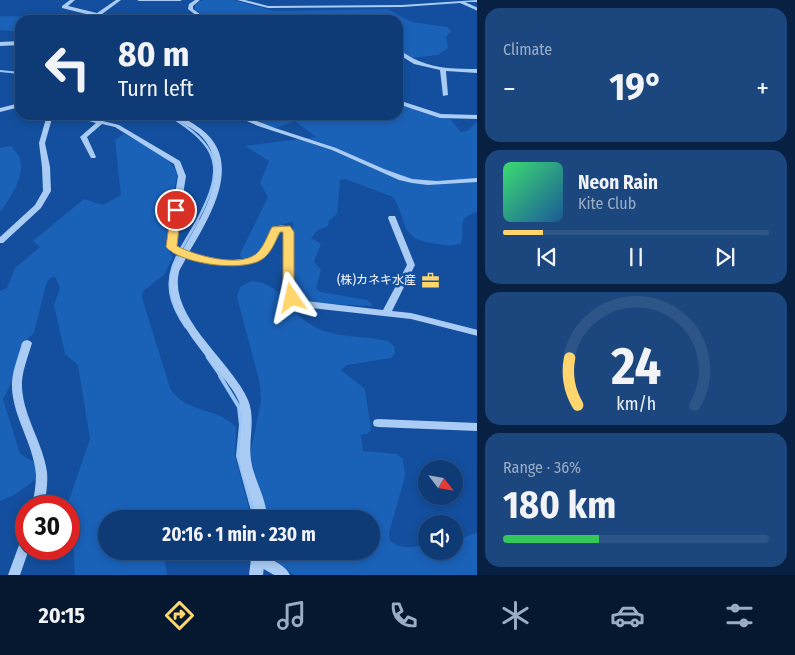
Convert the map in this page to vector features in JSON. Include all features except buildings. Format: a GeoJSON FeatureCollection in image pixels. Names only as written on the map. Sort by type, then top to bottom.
{"type":"FeatureCollection","features":[{"type":"Feature","properties":{"kind":"street"},"geometry":{"type":"LineString","coordinates":[[73,0],[64,7],[98,15],[119,0]]}},
{"type":"Feature","properties":{"kind":"street"},"geometry":{"type":"LineString","coordinates":[[139,0],[180,0]]}},
{"type":"Feature","properties":{"kind":"street"},"geometry":{"type":"LineString","coordinates":[[198,0],[191,5],[191,9],[199,15]]}},
{"type":"Feature","properties":{"kind":"street"},"geometry":{"type":"LineString","coordinates":[[239,0],[268,7],[402,6],[477,0]]}},
{"type":"Feature","properties":{"kind":"street"},"geometry":{"type":"LineString","coordinates":[[457,1],[477,10]]}},
{"type":"Feature","properties":{"kind":"street"},"geometry":{"type":"LineString","coordinates":[[0,44],[15,43]]}},
{"type":"Feature","properties":{"kind":"street"},"geometry":{"type":"LineString","coordinates":[[403,55],[414,62],[443,70],[477,71]]}},
{"type":"Feature","properties":{"kind":"street"},"geometry":{"type":"LineString","coordinates":[[443,70],[445,95]]}},
{"type":"Feature","properties":{"kind":"street"},"geometry":{"type":"LineString","coordinates":[[403,104],[440,116],[477,117]]}},
{"type":"Feature","properties":{"kind":"street"},"geometry":{"type":"LineString","coordinates":[[0,110],[15,106]]}},
{"type":"Feature","properties":{"kind":"street"},"geometry":{"type":"LineString","coordinates":[[0,241],[38,206],[47,191],[46,164],[42,143],[49,120]]}},
{"type":"Feature","properties":{"kind":"street"},"geometry":{"type":"LineString","coordinates":[[92,120],[122,128],[173,159],[180,167],[182,176],[171,245],[174,250],[229,264],[245,263],[263,254],[276,229],[286,228],[288,232],[288,289],[292,298],[311,305],[387,312],[448,324],[477,334]]}},
{"type":"Feature","properties":{"kind":"street"},"geometry":{"type":"LineString","coordinates":[[181,120],[204,135],[213,147],[217,161],[217,179],[213,198],[184,254],[173,281],[176,300],[185,318],[236,388],[245,406],[248,425],[245,455],[261,510]]}},
{"type":"Feature","properties":{"kind":"street"},"geometry":{"type":"LineString","coordinates":[[247,120],[266,129],[336,150],[372,167],[410,180],[434,183],[477,180]]}},
{"type":"Feature","properties":{"kind":"street"},"geometry":{"type":"LineString","coordinates":[[93,157],[83,136],[101,122]]}},
{"type":"Feature","properties":{"kind":"street"},"geometry":{"type":"LineString","coordinates":[[387,312],[411,265],[392,218]]}},
{"type":"Feature","properties":{"kind":"street"},"geometry":{"type":"LineString","coordinates":[[27,343],[17,388],[42,470],[40,495]]}},
{"type":"Feature","properties":{"kind":"street"},"geometry":{"type":"LineString","coordinates":[[378,424],[477,427]]}},
{"type":"Feature","properties":{"kind":"street"},"geometry":{"type":"LineString","coordinates":[[14,575],[19,560]]}},
{"type":"Feature","properties":{"kind":"street"},"geometry":{"type":"LineString","coordinates":[[257,563],[267,563],[284,575]]}},
{"type":"Feature","properties":{"kind":"shaded area"},"geometry":{"type":"Polygon","coordinates":[[[203,0],[233,0],[274,11],[387,9],[399,15],[203,15],[194,9],[196,3],[203,0]]]}},
{"type":"Feature","properties":{"kind":"shaded area"},"geometry":{"type":"Polygon","coordinates":[[[0,16],[15,16],[15,32],[0,30],[0,16]]]}},
{"type":"Feature","properties":{"kind":"shaded area"},"geometry":{"type":"Polygon","coordinates":[[[403,17],[412,22],[447,27],[451,31],[446,37],[448,48],[438,55],[411,58],[403,52],[403,17]]]}},
{"type":"Feature","properties":{"kind":"shaded area"},"geometry":{"type":"Polygon","coordinates":[[[403,106],[451,120],[461,132],[467,131],[477,122],[477,212],[463,221],[461,243],[447,245],[425,242],[416,238],[407,229],[393,197],[345,179],[340,180],[337,214],[329,221],[328,226],[318,230],[311,238],[321,244],[314,262],[321,270],[316,289],[321,292],[367,300],[372,306],[312,303],[296,297],[292,289],[293,222],[272,227],[261,248],[253,256],[241,258],[240,254],[268,197],[260,183],[269,161],[245,146],[316,137],[295,121],[276,128],[259,123],[262,120],[403,120],[403,106]]]}},
{"type":"Feature","properties":{"kind":"shaded area"},"geometry":{"type":"Polygon","coordinates":[[[124,134],[164,157],[175,170],[177,176],[165,245],[173,257],[164,275],[143,291],[142,298],[170,388],[184,402],[229,421],[236,428],[235,456],[249,510],[98,510],[98,560],[164,560],[167,575],[75,575],[74,560],[80,560],[80,495],[71,495],[90,439],[78,365],[65,354],[54,305],[60,288],[56,278],[52,277],[47,281],[34,333],[23,343],[14,378],[3,399],[20,454],[34,462],[37,478],[16,494],[0,501],[0,291],[7,288],[15,268],[40,247],[33,241],[84,199],[103,205],[121,195],[115,140],[124,134]]]}},
{"type":"Feature","properties":{"kind":"shaded area"},"geometry":{"type":"Polygon","coordinates":[[[11,146],[20,159],[19,180],[0,212],[0,148],[11,146]]]}},
{"type":"Feature","properties":{"kind":"shaded area"},"geometry":{"type":"Polygon","coordinates":[[[251,281],[262,283],[271,287],[304,320],[313,326],[341,335],[388,341],[394,346],[395,353],[391,358],[347,365],[341,370],[365,389],[371,430],[367,434],[361,435],[363,451],[397,454],[403,459],[405,476],[389,533],[390,541],[403,547],[418,546],[418,560],[463,560],[463,538],[477,533],[477,575],[294,575],[273,560],[380,560],[380,510],[264,510],[250,455],[261,401],[260,384],[237,297],[240,287],[251,281]]]}},
{"type":"Feature","properties":{"kind":"waterway"},"geometry":{"type":"LineString","coordinates":[[0,71],[15,72]]}},
{"type":"Feature","properties":{"kind":"waterway"},"geometry":{"type":"LineString","coordinates":[[176,120],[199,137],[208,148],[213,159],[212,186],[197,221]]}},
{"type":"Feature","properties":{"kind":"waterway"},"geometry":{"type":"LineString","coordinates":[[181,249],[198,220]]}},
{"type":"Feature","properties":{"kind":"waterway"},"geometry":{"type":"LineString","coordinates":[[177,257],[171,276],[171,293],[176,310],[186,327]]}},
{"type":"Feature","properties":{"kind":"waterway"},"geometry":{"type":"LineString","coordinates":[[207,357],[221,377]]}},
{"type":"Feature","properties":{"kind":"waterway"},"geometry":{"type":"LineString","coordinates":[[220,376],[239,407],[241,425],[238,456],[253,510]]}},
{"type":"Feature","properties":{"kind":"waterway"},"geometry":{"type":"LineString","coordinates":[[261,575],[262,567]]}},
{"type":"Feature","properties":{"kind":"place","name":"(株)カネキ水産"},"geometry":{"type":"Point","coordinates":[430,280]}},
{"type":"Feature","properties":{"kind":"route"},"geometry":{"type":"LineString","coordinates":[[176,210],[171,247],[184,254],[229,264],[245,263],[258,258],[266,250],[274,231],[283,227],[286,228],[288,230],[288,289],[292,298]]}}]}
